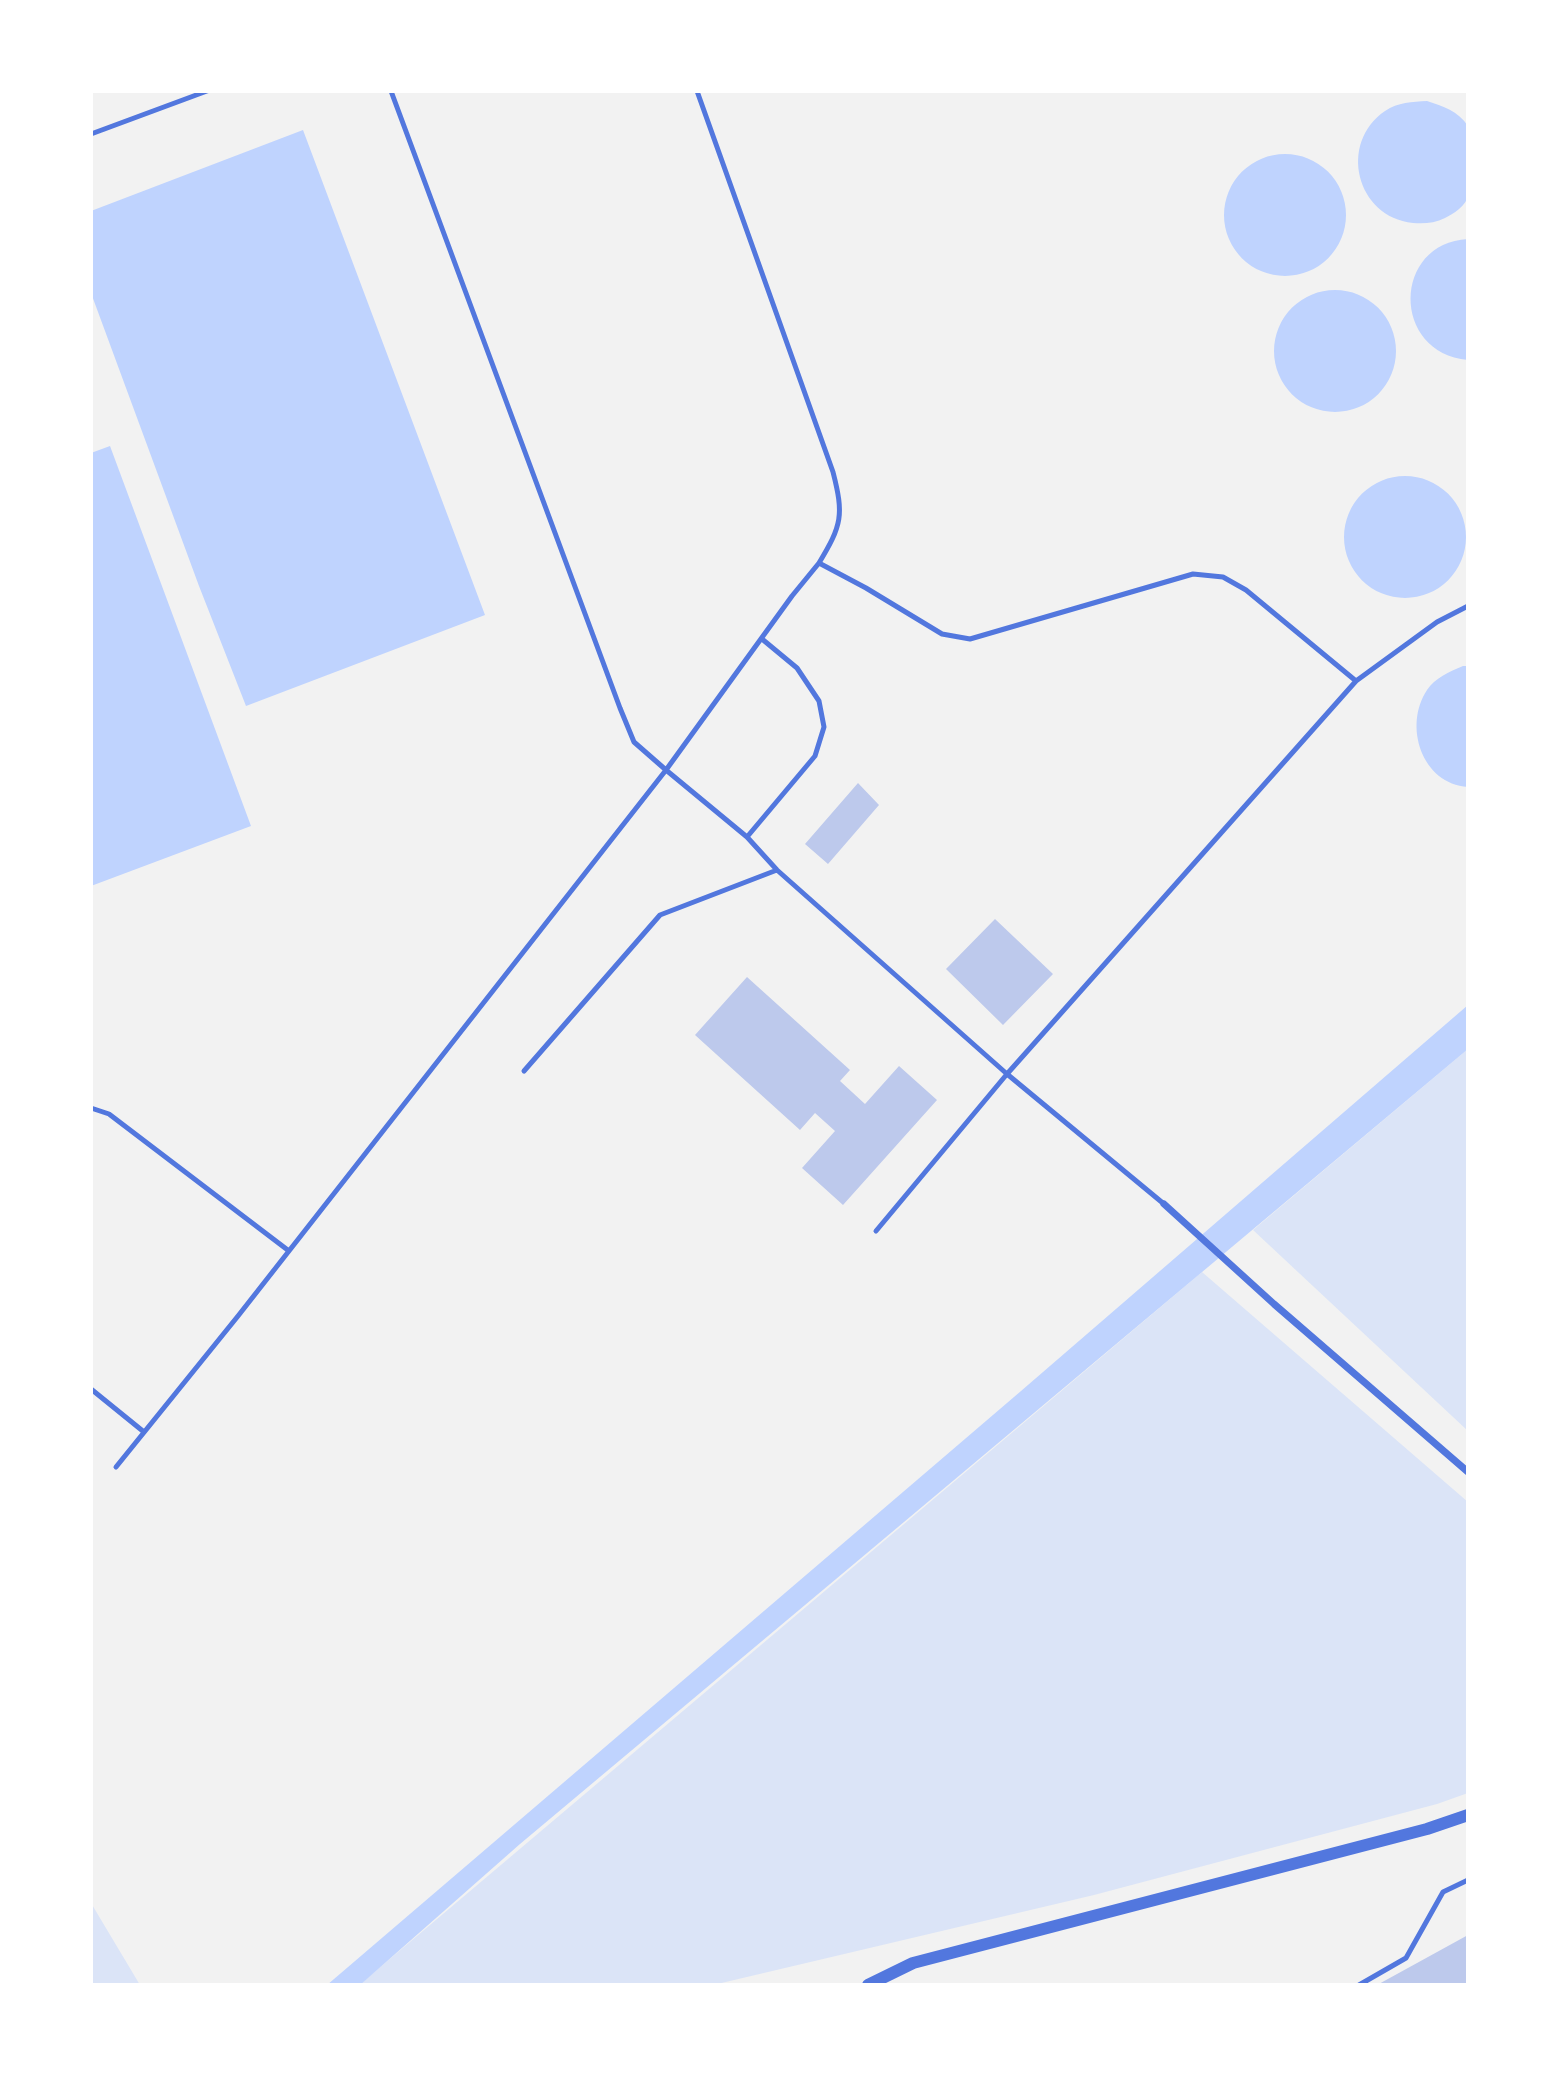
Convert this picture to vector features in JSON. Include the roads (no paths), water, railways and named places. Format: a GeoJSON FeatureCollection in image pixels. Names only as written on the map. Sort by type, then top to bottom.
{"type":"FeatureCollection","features":[{"type":"Feature","properties":{"kind":"street"},"geometry":{"type":"LineString","coordinates":[[1164,1204],[1274,1304],[1468,1472]]}},
{"type":"Feature","properties":{"kind":"street"},"geometry":{"type":"LineString","coordinates":[[868,1985],[913,1964],[1427,1829],[1468,1815]]}},
{"type":"Feature","properties":{"kind":"lane"},"geometry":{"type":"LineString","coordinates":[[91,134],[207,91]]}},
{"type":"Feature","properties":{"kind":"lane"},"geometry":{"type":"LineString","coordinates":[[391,91],[634,742],[747,837],[777,870],[1007,1074],[1164,1204]]}},
{"type":"Feature","properties":{"kind":"lane"},"geometry":{"type":"LineString","coordinates":[[116,1467],[666,770],[819,563],[836,535],[841,503],[833,472],[698,91]]}},
{"type":"Feature","properties":{"kind":"lane"},"geometry":{"type":"LineString","coordinates":[[819,563],[942,634],[970,639],[1194,574],[1223,577],[1246,590],[1356,681]]}},
{"type":"Feature","properties":{"kind":"lane"},"geometry":{"type":"LineString","coordinates":[[876,1231],[1007,1074],[1356,681],[1437,622],[1468,606]]}},
{"type":"Feature","properties":{"kind":"lane"},"geometry":{"type":"LineString","coordinates":[[747,837],[815,756],[824,727],[819,701],[797,668],[762,639]]}},
{"type":"Feature","properties":{"kind":"lane"},"geometry":{"type":"LineString","coordinates":[[524,1071],[660,915],[777,870]]}},
{"type":"Feature","properties":{"kind":"lane"},"geometry":{"type":"LineString","coordinates":[[92,1107],[109,1114],[289,1251]]}},
{"type":"Feature","properties":{"kind":"lane"},"geometry":{"type":"LineString","coordinates":[[91,1389],[144,1432]]}},
{"type":"Feature","properties":{"kind":"lane"},"geometry":{"type":"LineString","coordinates":[[1359,1985],[1406,1958],[1443,1892],[1468,1880]]}},
{"type":"Feature","properties":{"kind":"water"},"geometry":{"type":"Polygon","coordinates":[[[1427,101],[1455,113],[1468,126],[1468,194],[1462,206],[1441,220],[1413,223],[1394,218],[1378,207],[1367,193],[1360,177],[1358,159],[1362,141],[1370,125],[1385,111],[1400,104],[1427,101]]]}},
{"type":"Feature","properties":{"kind":"water"},"geometry":{"type":"Polygon","coordinates":[[[303,130],[485,615],[246,706],[91,293],[91,211],[303,130]]]}},
{"type":"Feature","properties":{"kind":"water"},"geometry":{"type":"Polygon","coordinates":[[[1285,154],[1308,159],[1328,172],[1341,192],[1346,215],[1341,238],[1328,258],[1308,271],[1285,276],[1262,271],[1242,258],[1229,238],[1224,215],[1229,192],[1242,172],[1262,159],[1285,154]]]}},
{"type":"Feature","properties":{"kind":"water"},"geometry":{"type":"Polygon","coordinates":[[[1468,239],[1468,360],[1443,353],[1425,339],[1414,320],[1411,298],[1414,277],[1425,259],[1443,245],[1468,239]]]}},
{"type":"Feature","properties":{"kind":"water"},"geometry":{"type":"Polygon","coordinates":[[[1335,290],[1358,295],[1378,308],[1391,328],[1396,351],[1391,374],[1378,394],[1358,407],[1335,412],[1312,407],[1292,394],[1279,374],[1274,351],[1279,328],[1292,308],[1312,295],[1335,290]]]}},
{"type":"Feature","properties":{"kind":"water"},"geometry":{"type":"Polygon","coordinates":[[[110,446],[251,826],[91,886],[91,453],[110,446]]]}},
{"type":"Feature","properties":{"kind":"water"},"geometry":{"type":"Polygon","coordinates":[[[1405,476],[1428,481],[1448,494],[1461,514],[1466,537],[1461,560],[1448,580],[1428,593],[1405,598],[1382,593],[1362,580],[1349,560],[1344,537],[1349,514],[1362,494],[1382,481],[1405,476]]]}},
{"type":"Feature","properties":{"kind":"water"},"geometry":{"type":"Polygon","coordinates":[[[1468,666],[1468,787],[1439,776],[1428,764],[1417,736],[1420,704],[1427,690],[1438,679],[1468,666]]]}},
{"type":"Feature","properties":{"kind":"water"},"geometry":{"type":"Polygon","coordinates":[[[1468,1005],[1468,1049],[520,1844],[360,1985],[327,1985],[1021,1391],[1468,1005]]]}}]}
